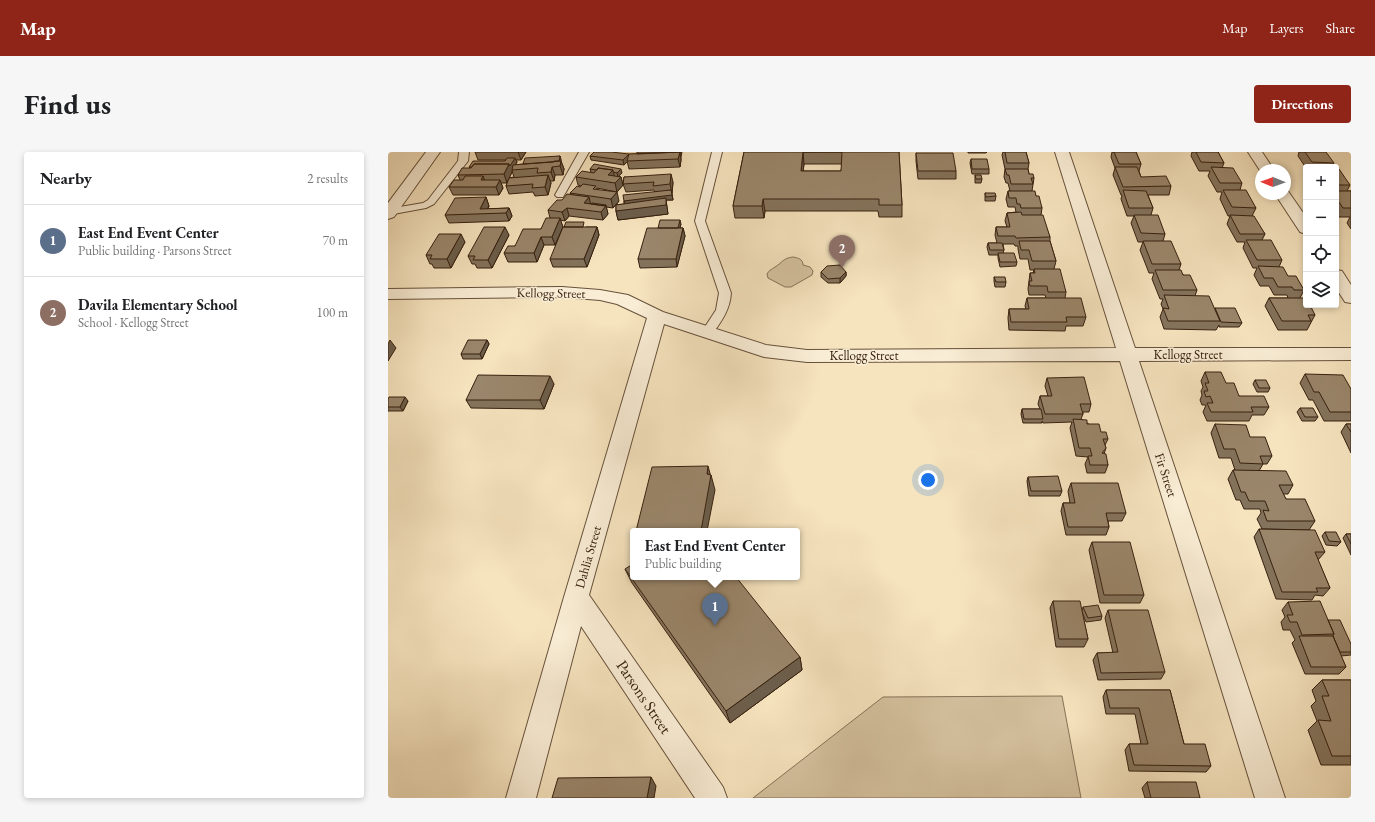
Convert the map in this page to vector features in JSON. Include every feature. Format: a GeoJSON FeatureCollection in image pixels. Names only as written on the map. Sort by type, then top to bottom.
{"type":"FeatureCollection","features":[{"type":"Feature","properties":{"kind":"street"},"geometry":{"type":"LineString","coordinates":[[389,213],[433,152]]}},
{"type":"Feature","properties":{"kind":"street","name":"Fir Street"},"geometry":{"type":"LineString","coordinates":[[1062,152],[1270,798]]}},
{"type":"Feature","properties":{"kind":"street"},"geometry":{"type":"LineString","coordinates":[[1255,152],[1263,164]]}},
{"type":"Feature","properties":{"kind":"street"},"geometry":{"type":"LineString","coordinates":[[1287,200],[1303,224]]}},
{"type":"Feature","properties":{"kind":"street"},"geometry":{"type":"LineString","coordinates":[[1339,280],[1351,298]]}},
{"type":"Feature","properties":{"kind":"street","name":"Kellogg Street"},"geometry":{"type":"LineString","coordinates":[[388,294],[562,292],[600,295],[622,299],[657,316],[764,351],[807,356],[1351,354]]}},
{"type":"Feature","properties":{"kind":"street","name":"Dahlia Street"},"geometry":{"type":"LineString","coordinates":[[521,798],[576,597],[657,316]]}},
{"type":"Feature","properties":{"kind":"street","name":"Parsons Street"},"geometry":{"type":"LineString","coordinates":[[576,597],[712,798]]}},
{"type":"Feature","properties":{"kind":"lane"},"geometry":{"type":"LineString","coordinates":[[389,213],[426,205],[431,202],[463,161],[464,152]]}},
{"type":"Feature","properties":{"kind":"lane"},"geometry":{"type":"LineString","coordinates":[[560,195],[584,152]]}},
{"type":"Feature","properties":{"kind":"lane"},"geometry":{"type":"LineString","coordinates":[[707,333],[720,315],[725,303],[725,293],[700,222],[701,212],[717,152]]}},
{"type":"Feature","properties":{"kind":"shaded area"},"geometry":{"type":"Polygon","coordinates":[[[793,257],[801,260],[803,265],[810,267],[813,271],[812,275],[791,287],[785,287],[768,278],[767,274],[769,271],[785,260],[793,257]]]}},
{"type":"Feature","properties":{"kind":"shaded area"},"geometry":{"type":"Polygon","coordinates":[[[1062,696],[1081,798],[753,798],[883,697],[1062,696]]]}},
{"type":"Feature","properties":{"kind":"building"},"geometry":{"type":"Polygon","coordinates":[[[594,152],[629,154],[623,160],[590,156],[594,152]]]}},
{"type":"Feature","properties":{"kind":"building"},"geometry":{"type":"Polygon","coordinates":[[[637,152],[680,152],[637,154],[637,152]]]}},
{"type":"Feature","properties":{"kind":"building"},"geometry":{"type":"Polygon","coordinates":[[[680,152],[678,159],[627,161],[629,154],[680,152]]]}},
{"type":"Feature","properties":{"kind":"building"},"geometry":{"type":"Polygon","coordinates":[[[744,152],[803,152],[801,171],[841,171],[842,152],[899,152],[902,205],[879,205],[879,199],[763,199],[762,206],[733,206],[744,152]]]}},
{"type":"Feature","properties":{"kind":"building"},"geometry":{"type":"Polygon","coordinates":[[[1005,152],[1026,152],[1029,163],[1007,163],[1005,152]]]}},
{"type":"Feature","properties":{"kind":"building"},"geometry":{"type":"Polygon","coordinates":[[[1114,152],[1136,152],[1141,164],[1119,164],[1114,152]]]}},
{"type":"Feature","properties":{"kind":"building"},"geometry":{"type":"Polygon","coordinates":[[[1196,152],[1218,152],[1224,163],[1201,162],[1196,152]]]}},
{"type":"Feature","properties":{"kind":"building"},"geometry":{"type":"Polygon","coordinates":[[[1305,152],[1326,152],[1334,163],[1312,162],[1305,152]]]}},
{"type":"Feature","properties":{"kind":"building"},"geometry":{"type":"Polygon","coordinates":[[[916,153],[953,153],[956,171],[918,171],[916,153]]]}},
{"type":"Feature","properties":{"kind":"building"},"geometry":{"type":"Polygon","coordinates":[[[560,156],[559,161],[523,164],[525,158],[560,156]]]}},
{"type":"Feature","properties":{"kind":"building"},"geometry":{"type":"Polygon","coordinates":[[[507,158],[515,158],[510,166],[509,164],[474,164],[472,167],[469,167],[473,161],[505,161],[507,158]]]}},
{"type":"Feature","properties":{"kind":"building"},"geometry":{"type":"Polygon","coordinates":[[[971,159],[987,159],[989,169],[972,169],[971,159]]]}},
{"type":"Feature","properties":{"kind":"building"},"geometry":{"type":"Polygon","coordinates":[[[561,161],[560,166],[552,167],[551,172],[537,173],[538,168],[512,170],[513,165],[561,161]]]}},
{"type":"Feature","properties":{"kind":"building"},"geometry":{"type":"Polygon","coordinates":[[[474,164],[509,164],[504,174],[458,175],[462,168],[471,168],[474,164]]]}},
{"type":"Feature","properties":{"kind":"building"},"geometry":{"type":"Polygon","coordinates":[[[594,164],[621,169],[617,173],[613,172],[613,170],[598,168],[597,170],[590,169],[594,164]]]}},
{"type":"Feature","properties":{"kind":"building"},"geometry":{"type":"Polygon","coordinates":[[[1115,167],[1137,167],[1141,177],[1166,176],[1171,186],[1123,187],[1115,167]]]}},
{"type":"Feature","properties":{"kind":"building"},"geometry":{"type":"Polygon","coordinates":[[[1211,167],[1233,168],[1242,183],[1220,183],[1211,167]]]}},
{"type":"Feature","properties":{"kind":"building"},"geometry":{"type":"Polygon","coordinates":[[[598,168],[613,170],[608,175],[621,177],[615,183],[576,177],[582,171],[594,173],[598,168]]]}},
{"type":"Feature","properties":{"kind":"building"},"geometry":{"type":"Polygon","coordinates":[[[1005,169],[1028,169],[1029,174],[1033,174],[1034,178],[1031,178],[1033,184],[1011,184],[1009,175],[1007,175],[1005,169]]]}},
{"type":"Feature","properties":{"kind":"building"},"geometry":{"type":"Polygon","coordinates":[[[1339,169],[1350,185],[1339,185],[1339,169]]]}},
{"type":"Feature","properties":{"kind":"building"},"geometry":{"type":"Polygon","coordinates":[[[671,174],[670,184],[653,186],[654,182],[623,184],[624,177],[671,174]]]}},
{"type":"Feature","properties":{"kind":"building"},"geometry":{"type":"Polygon","coordinates":[[[548,175],[545,187],[532,188],[533,184],[506,186],[509,178],[548,175]]]}},
{"type":"Feature","properties":{"kind":"building"},"geometry":{"type":"Polygon","coordinates":[[[975,175],[981,175],[982,179],[976,179],[975,175]]]}},
{"type":"Feature","properties":{"kind":"building"},"geometry":{"type":"Polygon","coordinates":[[[465,176],[483,176],[481,180],[500,180],[496,187],[449,187],[454,180],[463,180],[465,176]]]}},
{"type":"Feature","properties":{"kind":"building"},"geometry":{"type":"Polygon","coordinates":[[[583,184],[596,186],[593,189],[617,192],[611,199],[570,193],[577,186],[580,187],[583,184]]]}},
{"type":"Feature","properties":{"kind":"building"},"geometry":{"type":"Polygon","coordinates":[[[671,190],[672,195],[624,201],[623,195],[671,190]]]}},
{"type":"Feature","properties":{"kind":"building"},"geometry":{"type":"Polygon","coordinates":[[[1123,190],[1146,191],[1153,208],[1129,208],[1123,190]]]}},
{"type":"Feature","properties":{"kind":"building"},"geometry":{"type":"Polygon","coordinates":[[[1223,190],[1246,190],[1256,208],[1232,207],[1223,190]]]}},
{"type":"Feature","properties":{"kind":"building"},"geometry":{"type":"Polygon","coordinates":[[[1008,191],[1035,191],[1036,196],[1039,196],[1042,208],[1021,208],[1020,204],[1017,204],[1016,198],[1009,198],[1008,191]]]}},
{"type":"Feature","properties":{"kind":"building"},"geometry":{"type":"Polygon","coordinates":[[[1339,191],[1351,191],[1351,208],[1343,208],[1339,202],[1339,191]]]}},
{"type":"Feature","properties":{"kind":"building"},"geometry":{"type":"Polygon","coordinates":[[[985,193],[995,193],[996,196],[986,197],[985,193]]]}},
{"type":"Feature","properties":{"kind":"building"},"geometry":{"type":"Polygon","coordinates":[[[567,194],[589,197],[584,203],[606,206],[601,212],[567,208],[562,212],[548,210],[557,200],[562,200],[567,194]]]}},
{"type":"Feature","properties":{"kind":"building"},"geometry":{"type":"Polygon","coordinates":[[[486,197],[480,209],[509,208],[506,213],[445,215],[455,198],[486,197]]]}},
{"type":"Feature","properties":{"kind":"building"},"geometry":{"type":"Polygon","coordinates":[[[666,198],[666,205],[616,211],[616,205],[666,198]]]}},
{"type":"Feature","properties":{"kind":"building"},"geometry":{"type":"Polygon","coordinates":[[[592,203],[606,205],[591,204],[592,203]]]}},
{"type":"Feature","properties":{"kind":"building"},"geometry":{"type":"Polygon","coordinates":[[[1021,212],[1022,215],[1043,215],[1050,237],[1016,238],[1015,236],[998,236],[996,227],[1010,227],[1007,213],[1021,212]]]}},
{"type":"Feature","properties":{"kind":"building"},"geometry":{"type":"Polygon","coordinates":[[[1134,215],[1158,215],[1165,234],[1141,233],[1134,215]]]}},
{"type":"Feature","properties":{"kind":"building"},"geometry":{"type":"Polygon","coordinates":[[[1230,215],[1254,216],[1265,234],[1240,234],[1230,215]]]}},
{"type":"Feature","properties":{"kind":"building"},"geometry":{"type":"Polygon","coordinates":[[[546,218],[560,218],[552,237],[541,237],[534,253],[504,253],[508,246],[515,246],[523,229],[541,229],[546,218]]]}},
{"type":"Feature","properties":{"kind":"building"},"geometry":{"type":"Polygon","coordinates":[[[660,220],[680,220],[678,228],[658,228],[660,220]]]}},
{"type":"Feature","properties":{"kind":"building"},"geometry":{"type":"Polygon","coordinates":[[[566,222],[584,222],[583,227],[564,227],[566,222]]]}},
{"type":"Feature","properties":{"kind":"building"},"geometry":{"type":"Polygon","coordinates":[[[484,227],[505,227],[488,260],[473,260],[475,256],[468,256],[484,227]]]}},
{"type":"Feature","properties":{"kind":"building"},"geometry":{"type":"Polygon","coordinates":[[[563,227],[597,227],[584,259],[550,259],[563,227]]]}},
{"type":"Feature","properties":{"kind":"building"},"geometry":{"type":"Polygon","coordinates":[[[647,228],[683,228],[676,259],[638,259],[647,228]]]}},
{"type":"Feature","properties":{"kind":"building"},"geometry":{"type":"Polygon","coordinates":[[[439,234],[461,234],[447,259],[430,259],[432,255],[426,255],[439,234]]]}},
{"type":"Feature","properties":{"kind":"building"},"geometry":{"type":"Polygon","coordinates":[[[1246,240],[1271,240],[1282,260],[1257,260],[1246,240]]]}},
{"type":"Feature","properties":{"kind":"building"},"geometry":{"type":"Polygon","coordinates":[[[1019,241],[1050,241],[1056,261],[1032,261],[1029,250],[1021,250],[1019,241]]]}},
{"type":"Feature","properties":{"kind":"building"},"geometry":{"type":"Polygon","coordinates":[[[1143,241],[1171,241],[1181,264],[1152,264],[1143,241]]]}},
{"type":"Feature","properties":{"kind":"building"},"geometry":{"type":"Polygon","coordinates":[[[988,243],[1002,243],[1004,250],[990,250],[988,243]]]}},
{"type":"Feature","properties":{"kind":"building"},"geometry":{"type":"Polygon","coordinates":[[[998,253],[1014,253],[1017,262],[1000,262],[998,253]]]}},
{"type":"Feature","properties":{"kind":"building"},"geometry":{"type":"Polygon","coordinates":[[[840,265],[846,272],[840,278],[828,279],[821,272],[827,266],[840,265]]]}},
{"type":"Feature","properties":{"kind":"building"},"geometry":{"type":"Polygon","coordinates":[[[1258,266],[1283,267],[1288,276],[1296,276],[1303,290],[1294,290],[1292,287],[1278,287],[1273,278],[1264,278],[1258,266]]]}},
{"type":"Feature","properties":{"kind":"building"},"geometry":{"type":"Polygon","coordinates":[[[1034,269],[1060,269],[1066,292],[1048,292],[1047,286],[1030,286],[1029,281],[1032,281],[1030,273],[1035,273],[1034,269]]]}},
{"type":"Feature","properties":{"kind":"building"},"geometry":{"type":"Polygon","coordinates":[[[1155,270],[1181,270],[1183,275],[1190,275],[1197,290],[1163,290],[1155,270]]]}},
{"type":"Feature","properties":{"kind":"building"},"geometry":{"type":"Polygon","coordinates":[[[994,277],[1005,277],[1006,282],[996,282],[994,277]]]}},
{"type":"Feature","properties":{"kind":"building"},"geometry":{"type":"Polygon","coordinates":[[[1164,295],[1209,296],[1220,321],[1168,321],[1163,308],[1169,309],[1164,295]]]}},
{"type":"Feature","properties":{"kind":"building"},"geometry":{"type":"Polygon","coordinates":[[[1027,298],[1081,298],[1086,317],[1066,317],[1067,322],[1011,322],[1009,309],[1029,309],[1027,298]]]}},
{"type":"Feature","properties":{"kind":"building"},"geometry":{"type":"Polygon","coordinates":[[[1269,298],[1303,298],[1303,308],[1312,308],[1315,315],[1308,315],[1311,321],[1282,321],[1269,298]]]}},
{"type":"Feature","properties":{"kind":"building"},"geometry":{"type":"Polygon","coordinates":[[[1215,308],[1235,308],[1242,323],[1221,322],[1215,308]]]}},
{"type":"Feature","properties":{"kind":"building"},"geometry":{"type":"Polygon","coordinates":[[[468,340],[487,340],[480,354],[461,354],[468,340]]]}},
{"type":"Feature","properties":{"kind":"building"},"geometry":{"type":"Polygon","coordinates":[[[1205,372],[1221,372],[1226,383],[1234,383],[1239,396],[1264,396],[1269,407],[1251,407],[1253,412],[1211,412],[1207,403],[1213,403],[1210,396],[1206,397],[1204,391],[1208,391],[1205,383],[1209,383],[1205,372]]]}},
{"type":"Feature","properties":{"kind":"building"},"geometry":{"type":"Polygon","coordinates":[[[1305,374],[1343,375],[1351,389],[1351,412],[1330,412],[1319,392],[1314,392],[1305,374]]]}},
{"type":"Feature","properties":{"kind":"building"},"geometry":{"type":"Polygon","coordinates":[[[478,375],[550,376],[540,400],[466,400],[478,375]]]}},
{"type":"Feature","properties":{"kind":"building"},"geometry":{"type":"Polygon","coordinates":[[[1084,377],[1091,404],[1080,404],[1083,414],[1045,414],[1040,396],[1052,396],[1047,378],[1084,377]]]}},
{"type":"Feature","properties":{"kind":"building"},"geometry":{"type":"Polygon","coordinates":[[[1255,380],[1266,380],[1270,388],[1259,388],[1255,380]]]}},
{"type":"Feature","properties":{"kind":"building"},"geometry":{"type":"Polygon","coordinates":[[[389,397],[405,397],[400,407],[388,407],[389,397]]]}},
{"type":"Feature","properties":{"kind":"building"},"geometry":{"type":"Polygon","coordinates":[[[1300,408],[1313,408],[1318,417],[1305,417],[1300,408]]]}},
{"type":"Feature","properties":{"kind":"building"},"geometry":{"type":"Polygon","coordinates":[[[1022,409],[1041,409],[1043,419],[1024,419],[1022,409]]]}},
{"type":"Feature","properties":{"kind":"building"},"geometry":{"type":"Polygon","coordinates":[[[1073,419],[1087,420],[1087,424],[1099,424],[1101,432],[1106,432],[1108,439],[1103,439],[1106,448],[1102,453],[1106,454],[1108,465],[1090,465],[1088,456],[1092,456],[1090,448],[1079,448],[1073,419]]]}},
{"type":"Feature","properties":{"kind":"building"},"geometry":{"type":"Polygon","coordinates":[[[1215,424],[1246,425],[1250,437],[1265,437],[1272,456],[1260,456],[1263,464],[1240,463],[1235,449],[1224,449],[1215,424]]]}},
{"type":"Feature","properties":{"kind":"building"},"geometry":{"type":"Polygon","coordinates":[[[1346,424],[1351,424],[1351,432],[1346,424]]]}},
{"type":"Feature","properties":{"kind":"building"},"geometry":{"type":"Polygon","coordinates":[[[708,466],[707,474],[711,475],[702,528],[637,528],[652,467],[708,466]]]}},
{"type":"Feature","properties":{"kind":"building"},"geometry":{"type":"Polygon","coordinates":[[[1233,470],[1286,471],[1293,485],[1279,485],[1286,499],[1305,499],[1315,521],[1267,521],[1263,510],[1269,511],[1265,501],[1249,501],[1245,492],[1241,492],[1233,470]]]}},
{"type":"Feature","properties":{"kind":"building"},"geometry":{"type":"Polygon","coordinates":[[[1058,476],[1062,491],[1031,491],[1028,477],[1058,476]]]}},
{"type":"Feature","properties":{"kind":"building"},"geometry":{"type":"Polygon","coordinates":[[[1071,483],[1118,483],[1126,513],[1106,513],[1109,527],[1068,527],[1063,503],[1075,503],[1071,483]]]}},
{"type":"Feature","properties":{"kind":"building"},"geometry":{"type":"Polygon","coordinates":[[[1259,529],[1315,530],[1325,552],[1315,552],[1330,588],[1316,588],[1318,592],[1282,592],[1259,529]]]}},
{"type":"Feature","properties":{"kind":"building"},"geometry":{"type":"Polygon","coordinates":[[[1325,532],[1336,532],[1341,542],[1329,541],[1325,532]]]}},
{"type":"Feature","properties":{"kind":"building"},"geometry":{"type":"Polygon","coordinates":[[[1346,534],[1351,534],[1351,544],[1346,534]]]}},
{"type":"Feature","properties":{"kind":"building"},"geometry":{"type":"Polygon","coordinates":[[[1092,542],[1130,542],[1144,595],[1104,595],[1092,542]]]}},
{"type":"Feature","properties":{"kind":"building"},"geometry":{"type":"Polygon","coordinates":[[[630,566],[630,576],[625,569],[630,566]]]}},
{"type":"Feature","properties":{"kind":"building"},"geometry":{"type":"Polygon","coordinates":[[[633,580],[738,580],[800,657],[726,711],[633,580]]]}},
{"type":"Feature","properties":{"kind":"building"},"geometry":{"type":"Polygon","coordinates":[[[1053,601],[1080,601],[1088,639],[1059,639],[1053,601]]]}},
{"type":"Feature","properties":{"kind":"building"},"geometry":{"type":"Polygon","coordinates":[[[1320,601],[1334,634],[1302,635],[1297,622],[1290,622],[1287,615],[1293,615],[1288,602],[1320,601]]]}},
{"type":"Feature","properties":{"kind":"building"},"geometry":{"type":"Polygon","coordinates":[[[1098,605],[1102,616],[1088,618],[1083,607],[1098,605]]]}},
{"type":"Feature","properties":{"kind":"building"},"geometry":{"type":"Polygon","coordinates":[[[1108,610],[1148,610],[1165,672],[1101,673],[1097,653],[1118,652],[1108,610]]]}},
{"type":"Feature","properties":{"kind":"building"},"geometry":{"type":"Polygon","coordinates":[[[1328,620],[1340,620],[1351,644],[1351,652],[1340,652],[1328,620]]]}},
{"type":"Feature","properties":{"kind":"building"},"geometry":{"type":"Polygon","coordinates":[[[1299,636],[1333,636],[1346,667],[1311,667],[1299,636]]]}},
{"type":"Feature","properties":{"kind":"building"},"geometry":{"type":"Polygon","coordinates":[[[1322,680],[1351,680],[1351,756],[1332,756],[1318,720],[1331,721],[1322,696],[1329,696],[1322,680]]]}},
{"type":"Feature","properties":{"kind":"building"},"geometry":{"type":"Polygon","coordinates":[[[1106,690],[1170,690],[1184,744],[1205,744],[1211,766],[1134,765],[1129,744],[1148,744],[1139,708],[1110,708],[1106,690]]]}},
{"type":"Feature","properties":{"kind":"building"},"geometry":{"type":"Polygon","coordinates":[[[651,777],[647,798],[552,798],[558,778],[651,777]]]}},
{"type":"Feature","properties":{"kind":"building"},"geometry":{"type":"Polygon","coordinates":[[[1147,782],[1196,782],[1200,798],[1151,798],[1147,782]]]}},
{"type":"Feature","properties":{"kind":"place","name":"Davila Elementary School"},"geometry":{"type":"Point","coordinates":[842,268]}},
{"type":"Feature","properties":{"kind":"place","name":"East End Event Center"},"geometry":{"type":"Point","coordinates":[715,626]}}]}
